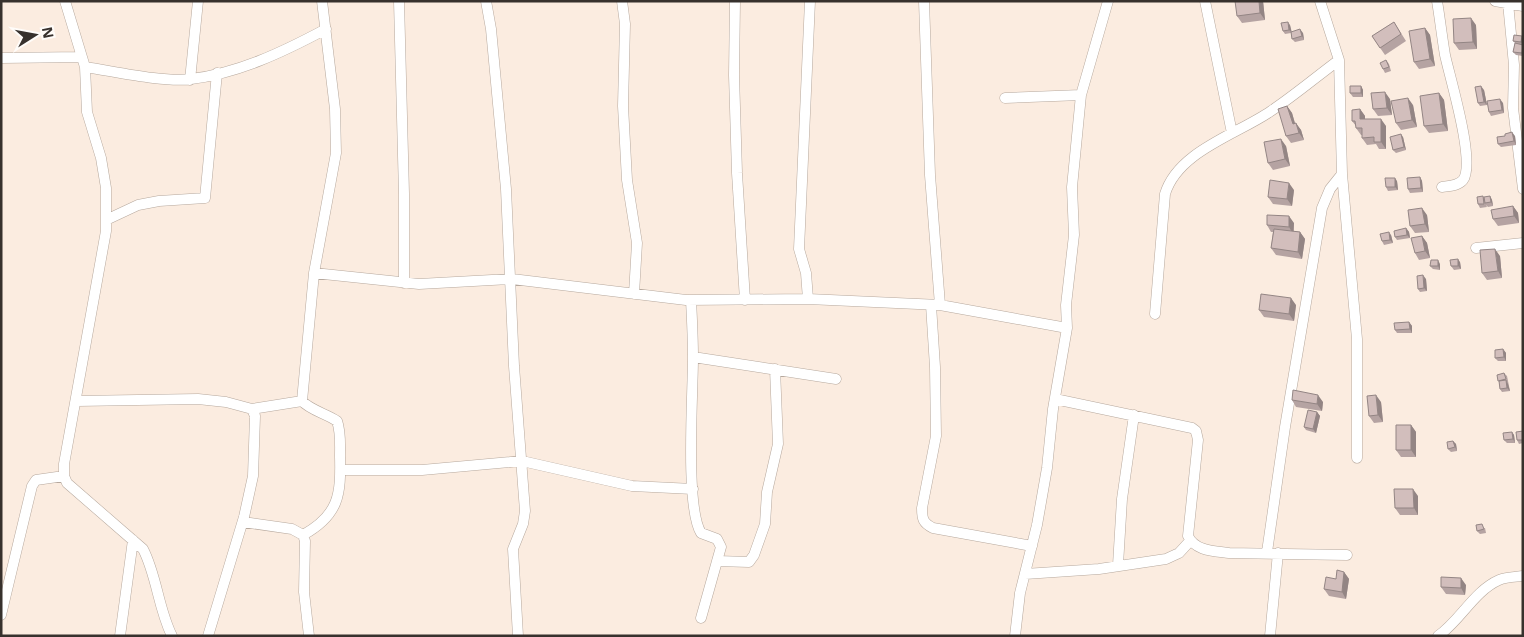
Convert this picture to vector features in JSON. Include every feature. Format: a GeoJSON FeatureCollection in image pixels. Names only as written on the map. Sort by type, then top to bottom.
{"type":"FeatureCollection","features":[{"type":"Feature","properties":{"kind":"street"},"geometry":{"type":"LineString","coordinates":[[65,1],[84,62],[87,112],[101,158],[106,188],[106,231],[77,401],[64,464],[64,476],[74,489],[143,549],[149,560],[162,612],[172,636]]}},
{"type":"Feature","properties":{"kind":"street"},"geometry":{"type":"LineString","coordinates":[[190,80],[198,1]]}},
{"type":"Feature","properties":{"kind":"street"},"geometry":{"type":"LineString","coordinates":[[302,401],[314,273],[336,153],[322,1]]}},
{"type":"Feature","properties":{"kind":"street"},"geometry":{"type":"LineString","coordinates":[[399,1],[404,194],[404,283]]}},
{"type":"Feature","properties":{"kind":"street"},"geometry":{"type":"LineString","coordinates":[[486,1],[506,189],[512,279],[514,366],[525,512],[523,524],[513,549],[518,636]]}},
{"type":"Feature","properties":{"kind":"street"},"geometry":{"type":"LineString","coordinates":[[622,1],[625,24],[623,106],[627,180],[637,243],[634,294]]}},
{"type":"Feature","properties":{"kind":"street"},"geometry":{"type":"LineString","coordinates":[[735,1],[734,75],[737,173],[745,300]]}},
{"type":"Feature","properties":{"kind":"street"},"geometry":{"type":"LineString","coordinates":[[808,299],[806,273],[799,249],[810,1]]}},
{"type":"Feature","properties":{"kind":"street"},"geometry":{"type":"LineString","coordinates":[[924,1],[936,305],[936,436],[922,508],[922,518],[925,524],[933,528],[1032,546]]}},
{"type":"Feature","properties":{"kind":"street"},"geometry":{"type":"LineString","coordinates":[[1015,636],[1020,593],[1032,546],[1047,468],[1055,399],[1067,328],[1066,305],[1074,235],[1072,187],[1081,96],[1108,1]]}},
{"type":"Feature","properties":{"kind":"street"},"geometry":{"type":"LineString","coordinates":[[1205,1],[1232,133]]}},
{"type":"Feature","properties":{"kind":"street"},"geometry":{"type":"LineString","coordinates":[[1320,1],[1339,60],[1342,174],[1357,340],[1358,458]]}},
{"type":"Feature","properties":{"kind":"street"},"geometry":{"type":"LineString","coordinates":[[1437,1],[1446,55],[1465,137],[1466,170],[1463,180],[1456,185],[1442,187]]}},
{"type":"Feature","properties":{"kind":"street"},"geometry":{"type":"LineString","coordinates":[[1495,1],[1523,6]]}},
{"type":"Feature","properties":{"kind":"street"},"geometry":{"type":"LineString","coordinates":[[1508,3],[1514,65],[1512,108],[1523,189]]}},
{"type":"Feature","properties":{"kind":"street"},"geometry":{"type":"LineString","coordinates":[[1,58],[84,62],[190,80],[271,57],[326,29]]}},
{"type":"Feature","properties":{"kind":"street"},"geometry":{"type":"LineString","coordinates":[[1155,314],[1165,194],[1169,182],[1200,152],[1270,112],[1339,60]]}},
{"type":"Feature","properties":{"kind":"street"},"geometry":{"type":"LineString","coordinates":[[106,220],[138,204],[158,200],[205,198],[217,73]]}},
{"type":"Feature","properties":{"kind":"street"},"geometry":{"type":"LineString","coordinates":[[1004,98],[1081,96]]}},
{"type":"Feature","properties":{"kind":"street"},"geometry":{"type":"LineString","coordinates":[[1267,552],[1283,437],[1322,208],[1330,188],[1342,174]]}},
{"type":"Feature","properties":{"kind":"street"},"geometry":{"type":"LineString","coordinates":[[1476,248],[1523,243]]}},
{"type":"Feature","properties":{"kind":"street"},"geometry":{"type":"LineString","coordinates":[[314,273],[404,283],[456,283],[512,279],[691,300],[808,299],[936,305],[1067,328]]}},
{"type":"Feature","properties":{"kind":"street"},"geometry":{"type":"LineString","coordinates":[[691,300],[693,490],[697,527],[701,533],[720,542],[717,561],[701,618]]}},
{"type":"Feature","properties":{"kind":"street"},"geometry":{"type":"LineString","coordinates":[[693,357],[836,379]]}},
{"type":"Feature","properties":{"kind":"street"},"geometry":{"type":"LineString","coordinates":[[717,561],[749,562],[754,555],[765,524],[767,492],[778,444],[774,369]]}},
{"type":"Feature","properties":{"kind":"street"},"geometry":{"type":"LineString","coordinates":[[77,401],[198,399],[226,402],[252,409],[302,401]]}},
{"type":"Feature","properties":{"kind":"street"},"geometry":{"type":"LineString","coordinates":[[1055,399],[1192,428],[1196,431],[1198,440],[1188,536],[1195,545],[1212,551],[1348,555]]}},
{"type":"Feature","properties":{"kind":"street"},"geometry":{"type":"LineString","coordinates":[[302,401],[308,407],[326,413],[337,421],[340,470],[339,494],[329,515],[316,528],[303,535]]}},
{"type":"Feature","properties":{"kind":"street"},"geometry":{"type":"LineString","coordinates":[[208,636],[243,522],[253,476],[255,416],[252,409]]}},
{"type":"Feature","properties":{"kind":"street"},"geometry":{"type":"LineString","coordinates":[[1118,565],[1122,500],[1134,415]]}},
{"type":"Feature","properties":{"kind":"street"},"geometry":{"type":"LineString","coordinates":[[340,470],[422,470],[522,461],[632,486],[693,490]]}},
{"type":"Feature","properties":{"kind":"street"},"geometry":{"type":"LineString","coordinates":[[1,615],[32,486],[36,480],[64,476]]}},
{"type":"Feature","properties":{"kind":"street"},"geometry":{"type":"LineString","coordinates":[[243,522],[292,530],[303,535],[305,541],[304,592],[309,636]]}},
{"type":"Feature","properties":{"kind":"street"},"geometry":{"type":"LineString","coordinates":[[120,636],[133,540]]}},
{"type":"Feature","properties":{"kind":"street"},"geometry":{"type":"LineString","coordinates":[[1025,574],[1083,571],[1166,559],[1179,553],[1190,541]]}},
{"type":"Feature","properties":{"kind":"street"},"geometry":{"type":"LineString","coordinates":[[1270,636],[1278,553]]}},
{"type":"Feature","properties":{"kind":"street"},"geometry":{"type":"LineString","coordinates":[[1438,636],[1447,630],[1469,604],[1492,584],[1500,579],[1523,576]]}},
{"type":"Feature","properties":{"kind":"building"},"geometry":{"type":"Polygon","coordinates":[[[1235,1],[1259,1],[1260,13],[1237,16],[1235,1]]]}},
{"type":"Feature","properties":{"kind":"building"},"geometry":{"type":"Polygon","coordinates":[[[1471,18],[1473,42],[1454,43],[1453,19],[1471,18]]]}},
{"type":"Feature","properties":{"kind":"building"},"geometry":{"type":"Polygon","coordinates":[[[1288,22],[1289,30],[1283,31],[1281,23],[1288,22]]]}},
{"type":"Feature","properties":{"kind":"building"},"geometry":{"type":"Polygon","coordinates":[[[1394,22],[1401,34],[1380,48],[1372,36],[1394,22]]]}},
{"type":"Feature","properties":{"kind":"building"},"geometry":{"type":"Polygon","coordinates":[[[1425,28],[1430,59],[1414,62],[1409,31],[1425,28]]]}},
{"type":"Feature","properties":{"kind":"building"},"geometry":{"type":"Polygon","coordinates":[[[1300,29],[1302,36],[1292,39],[1291,32],[1300,29]]]}},
{"type":"Feature","properties":{"kind":"building"},"geometry":{"type":"Polygon","coordinates":[[[1514,35],[1522,36],[1521,42],[1513,41],[1514,35]]]}},
{"type":"Feature","properties":{"kind":"building"},"geometry":{"type":"Polygon","coordinates":[[[1515,43],[1523,45],[1522,53],[1513,52],[1515,43]]]}},
{"type":"Feature","properties":{"kind":"building"},"geometry":{"type":"Polygon","coordinates":[[[1386,60],[1389,67],[1383,69],[1380,63],[1386,60]]]}},
{"type":"Feature","properties":{"kind":"building"},"geometry":{"type":"Polygon","coordinates":[[[1350,86],[1361,86],[1361,93],[1350,93],[1350,86]]]}},
{"type":"Feature","properties":{"kind":"building"},"geometry":{"type":"Polygon","coordinates":[[[1481,86],[1484,102],[1478,103],[1475,87],[1481,86]]]}},
{"type":"Feature","properties":{"kind":"building"},"geometry":{"type":"Polygon","coordinates":[[[1385,92],[1387,108],[1373,109],[1371,93],[1385,92]]]}},
{"type":"Feature","properties":{"kind":"building"},"geometry":{"type":"Polygon","coordinates":[[[1439,93],[1443,124],[1424,126],[1420,96],[1439,93]]]}},
{"type":"Feature","properties":{"kind":"building"},"geometry":{"type":"Polygon","coordinates":[[[1408,98],[1412,120],[1396,123],[1391,101],[1408,98]]]}},
{"type":"Feature","properties":{"kind":"building"},"geometry":{"type":"Polygon","coordinates":[[[1500,99],[1502,110],[1489,112],[1487,101],[1500,99]]]}},
{"type":"Feature","properties":{"kind":"building"},"geometry":{"type":"Polygon","coordinates":[[[1287,106],[1293,124],[1296,123],[1299,133],[1286,136],[1278,109],[1287,106]]]}},
{"type":"Feature","properties":{"kind":"building"},"geometry":{"type":"Polygon","coordinates":[[[1360,109],[1360,119],[1381,119],[1381,142],[1374,142],[1374,137],[1362,138],[1362,128],[1356,128],[1355,121],[1352,121],[1352,110],[1360,109]]]}},
{"type":"Feature","properties":{"kind":"building"},"geometry":{"type":"Polygon","coordinates":[[[1512,132],[1514,141],[1498,144],[1497,137],[1505,136],[1505,134],[1512,132]]]}},
{"type":"Feature","properties":{"kind":"building"},"geometry":{"type":"Polygon","coordinates":[[[1401,134],[1404,147],[1393,150],[1390,137],[1401,134]]]}},
{"type":"Feature","properties":{"kind":"building"},"geometry":{"type":"Polygon","coordinates":[[[1281,139],[1285,159],[1268,163],[1264,142],[1281,139]]]}},
{"type":"Feature","properties":{"kind":"building"},"geometry":{"type":"Polygon","coordinates":[[[1420,177],[1421,188],[1408,189],[1407,178],[1420,177]]]}},
{"type":"Feature","properties":{"kind":"building"},"geometry":{"type":"Polygon","coordinates":[[[1385,178],[1395,178],[1395,187],[1386,187],[1385,178]]]}},
{"type":"Feature","properties":{"kind":"building"},"geometry":{"type":"Polygon","coordinates":[[[1270,180],[1289,183],[1287,199],[1268,197],[1270,180]]]}},
{"type":"Feature","properties":{"kind":"building"},"geometry":{"type":"Polygon","coordinates":[[[1483,196],[1484,204],[1478,204],[1477,197],[1483,196]]]}},
{"type":"Feature","properties":{"kind":"building"},"geometry":{"type":"Polygon","coordinates":[[[1490,196],[1491,202],[1485,203],[1484,197],[1490,196]]]}},
{"type":"Feature","properties":{"kind":"building"},"geometry":{"type":"Polygon","coordinates":[[[1513,206],[1514,216],[1493,219],[1491,210],[1513,206]]]}},
{"type":"Feature","properties":{"kind":"building"},"geometry":{"type":"Polygon","coordinates":[[[1422,208],[1425,224],[1410,226],[1408,210],[1422,208]]]}},
{"type":"Feature","properties":{"kind":"building"},"geometry":{"type":"Polygon","coordinates":[[[1267,215],[1289,216],[1289,227],[1267,225],[1267,215]]]}},
{"type":"Feature","properties":{"kind":"building"},"geometry":{"type":"Polygon","coordinates":[[[1406,228],[1407,235],[1395,237],[1394,231],[1406,228]]]}},
{"type":"Feature","properties":{"kind":"building"},"geometry":{"type":"Polygon","coordinates":[[[1274,229],[1300,232],[1298,252],[1271,248],[1274,229]]]}},
{"type":"Feature","properties":{"kind":"building"},"geometry":{"type":"Polygon","coordinates":[[[1389,232],[1390,240],[1382,241],[1380,234],[1389,232]]]}},
{"type":"Feature","properties":{"kind":"building"},"geometry":{"type":"Polygon","coordinates":[[[1422,236],[1425,251],[1415,253],[1411,238],[1422,236]]]}},
{"type":"Feature","properties":{"kind":"building"},"geometry":{"type":"Polygon","coordinates":[[[1495,249],[1498,271],[1482,273],[1480,250],[1495,249]]]}},
{"type":"Feature","properties":{"kind":"building"},"geometry":{"type":"Polygon","coordinates":[[[1458,259],[1458,266],[1451,266],[1450,260],[1458,259]]]}},
{"type":"Feature","properties":{"kind":"building"},"geometry":{"type":"Polygon","coordinates":[[[1431,260],[1438,260],[1438,266],[1430,266],[1431,260]]]}},
{"type":"Feature","properties":{"kind":"building"},"geometry":{"type":"Polygon","coordinates":[[[1423,275],[1424,288],[1418,289],[1417,276],[1423,275]]]}},
{"type":"Feature","properties":{"kind":"building"},"geometry":{"type":"Polygon","coordinates":[[[1261,294],[1291,298],[1289,314],[1259,310],[1261,294]]]}},
{"type":"Feature","properties":{"kind":"building"},"geometry":{"type":"Polygon","coordinates":[[[1409,322],[1410,329],[1395,330],[1394,323],[1409,322]]]}},
{"type":"Feature","properties":{"kind":"building"},"geometry":{"type":"Polygon","coordinates":[[[1503,349],[1504,357],[1495,358],[1495,350],[1503,349]]]}},
{"type":"Feature","properties":{"kind":"building"},"geometry":{"type":"Polygon","coordinates":[[[1504,373],[1506,379],[1498,381],[1497,375],[1504,373]]]}},
{"type":"Feature","properties":{"kind":"building"},"geometry":{"type":"Polygon","coordinates":[[[1506,380],[1507,388],[1500,389],[1499,381],[1506,380]]]}},
{"type":"Feature","properties":{"kind":"building"},"geometry":{"type":"Polygon","coordinates":[[[1293,390],[1318,395],[1317,404],[1292,400],[1293,390]]]}},
{"type":"Feature","properties":{"kind":"building"},"geometry":{"type":"Polygon","coordinates":[[[1376,395],[1378,415],[1369,416],[1367,396],[1376,395]]]}},
{"type":"Feature","properties":{"kind":"building"},"geometry":{"type":"Polygon","coordinates":[[[1308,410],[1317,412],[1313,429],[1304,427],[1308,410]]]}},
{"type":"Feature","properties":{"kind":"building"},"geometry":{"type":"Polygon","coordinates":[[[1396,425],[1411,425],[1411,450],[1396,450],[1396,425]]]}},
{"type":"Feature","properties":{"kind":"building"},"geometry":{"type":"Polygon","coordinates":[[[1523,431],[1523,440],[1517,440],[1516,432],[1523,431]]]}},
{"type":"Feature","properties":{"kind":"building"},"geometry":{"type":"Polygon","coordinates":[[[1512,432],[1513,439],[1504,440],[1503,433],[1512,432]]]}},
{"type":"Feature","properties":{"kind":"building"},"geometry":{"type":"Polygon","coordinates":[[[1453,441],[1455,447],[1448,449],[1447,442],[1453,441]]]}},
{"type":"Feature","properties":{"kind":"building"},"geometry":{"type":"Polygon","coordinates":[[[1394,489],[1413,489],[1414,508],[1395,508],[1394,489]]]}},
{"type":"Feature","properties":{"kind":"building"},"geometry":{"type":"Polygon","coordinates":[[[1482,524],[1484,529],[1477,531],[1476,525],[1482,524]]]}},
{"type":"Feature","properties":{"kind":"building"},"geometry":{"type":"Polygon","coordinates":[[[1337,570],[1344,572],[1342,592],[1324,589],[1326,577],[1336,579],[1337,570]]]}},
{"type":"Feature","properties":{"kind":"building"},"geometry":{"type":"Polygon","coordinates":[[[1441,577],[1461,578],[1461,588],[1441,587],[1441,577]]]}}]}
